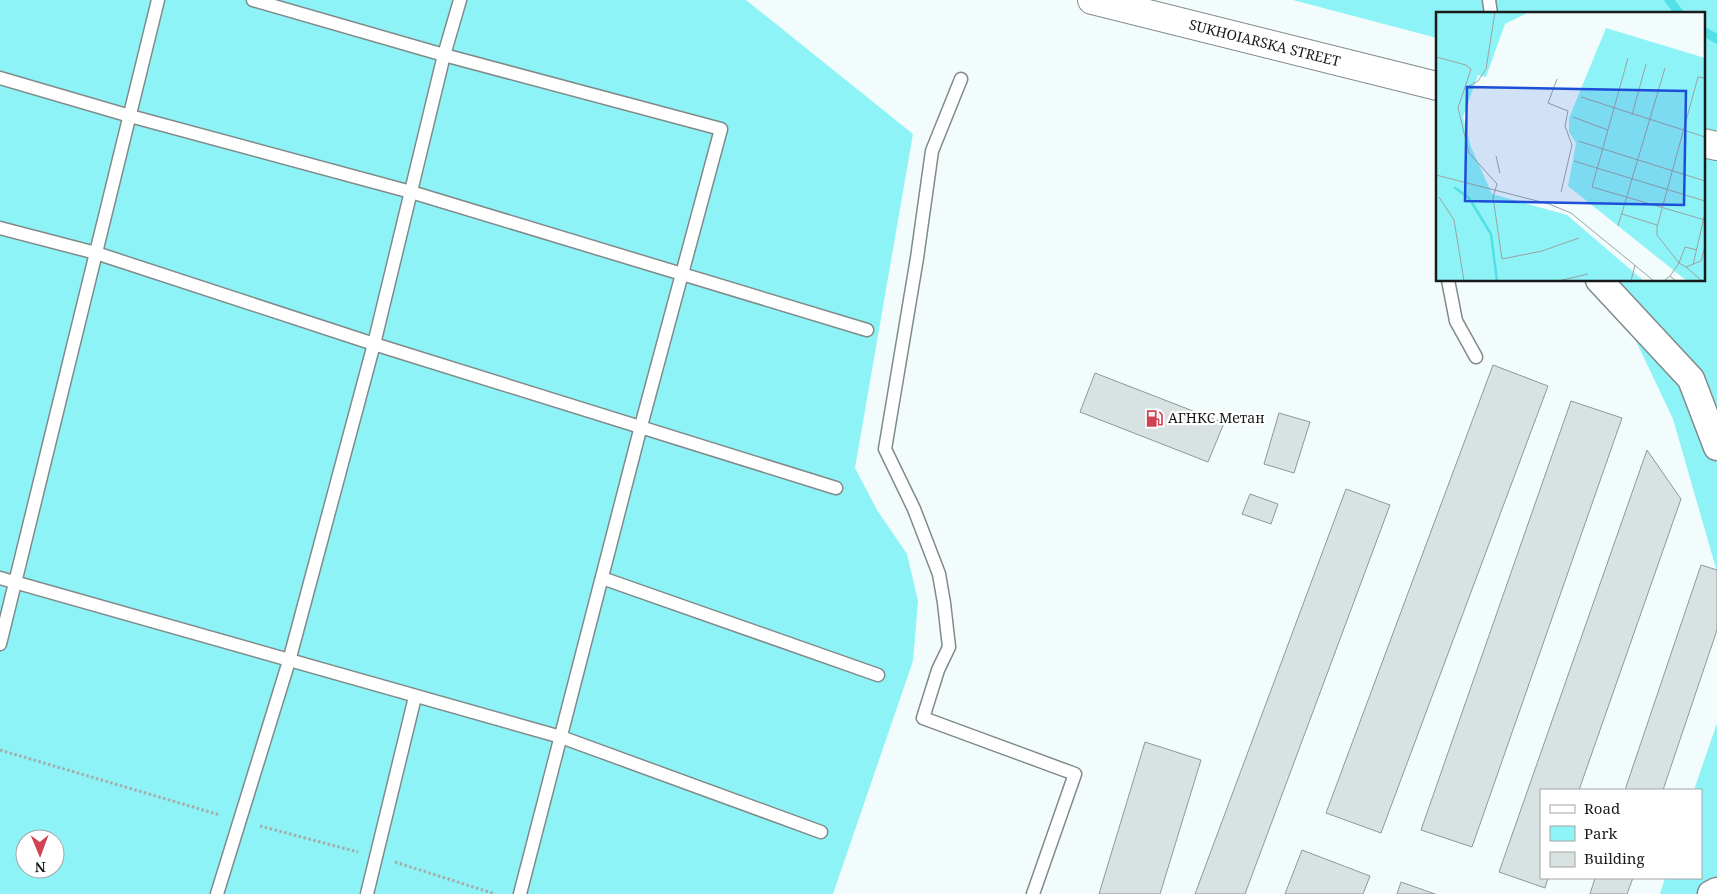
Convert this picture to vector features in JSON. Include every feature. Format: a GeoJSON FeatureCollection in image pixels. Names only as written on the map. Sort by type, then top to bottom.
{"type":"FeatureCollection","features":[{"type":"Feature","properties":{"kind":"street","name":"SUKHOIARSKA STREET"},"geometry":{"type":"LineString","coordinates":[[1092,0],[1436,86]]}},
{"type":"Feature","properties":{"kind":"street"},"geometry":{"type":"LineString","coordinates":[[1704,143],[1717,146]]}},
{"type":"Feature","properties":{"kind":"street"},"geometry":{"type":"LineString","coordinates":[[1600,281],[1691,379],[1717,447]]}},
{"type":"Feature","properties":{"kind":"street"},"geometry":{"type":"LineString","coordinates":[[1711,894],[1717,890]]}},
{"type":"Feature","properties":{"kind":"lane"},"geometry":{"type":"LineString","coordinates":[[0,644],[158,0]]}},
{"type":"Feature","properties":{"kind":"lane"},"geometry":{"type":"LineString","coordinates":[[253,0],[444,55],[720,129],[520,894]]}},
{"type":"Feature","properties":{"kind":"lane"},"geometry":{"type":"LineString","coordinates":[[218,894],[289,661],[374,344],[444,55],[460,0]]}},
{"type":"Feature","properties":{"kind":"lane"},"geometry":{"type":"LineString","coordinates":[[0,78],[130,116],[411,192],[867,330]]}},
{"type":"Feature","properties":{"kind":"lane"},"geometry":{"type":"LineString","coordinates":[[961,79],[932,152],[918,258],[885,449],[914,509],[939,574],[944,603],[948,647],[938,670],[923,718],[1075,774],[1033,894]]}},
{"type":"Feature","properties":{"kind":"lane"},"geometry":{"type":"LineString","coordinates":[[0,228],[96,253],[374,344],[836,488]]}},
{"type":"Feature","properties":{"kind":"lane"},"geometry":{"type":"LineString","coordinates":[[1448,281],[1456,321],[1476,357]]}},
{"type":"Feature","properties":{"kind":"lane"},"geometry":{"type":"LineString","coordinates":[[0,578],[561,738],[821,832]]}},
{"type":"Feature","properties":{"kind":"lane"},"geometry":{"type":"LineString","coordinates":[[602,578],[878,675]]}},
{"type":"Feature","properties":{"kind":"lane"},"geometry":{"type":"LineString","coordinates":[[367,894],[415,697]]}},
{"type":"Feature","properties":{"kind":"green space"},"geometry":{"type":"Polygon","coordinates":[[[0,0],[746,0],[913,134],[855,468],[877,510],[907,554],[918,601],[913,661],[833,894],[0,894],[0,0]]]}},
{"type":"Feature","properties":{"kind":"green space"},"geometry":{"type":"Polygon","coordinates":[[[1293,0],[1717,0],[1717,572],[1673,419],[1607,281],[1704,281],[1704,12],[1436,12],[1436,38],[1293,0]]]}},
{"type":"Feature","properties":{"kind":"green space"},"geometry":{"type":"Polygon","coordinates":[[[1717,723],[1717,894],[1660,894],[1665,879],[1702,879],[1702,789],[1694,789],[1717,723]]]}},
{"type":"Feature","properties":{"kind":"building"},"geometry":{"type":"Polygon","coordinates":[[[1493,365],[1548,386],[1381,833],[1326,813],[1493,365]]]}},
{"type":"Feature","properties":{"kind":"building"},"geometry":{"type":"Polygon","coordinates":[[[1095,373],[1224,423],[1208,462],[1080,412],[1095,373]]]}},
{"type":"Feature","properties":{"kind":"building"},"geometry":{"type":"Polygon","coordinates":[[[1571,401],[1622,418],[1472,847],[1421,830],[1571,401]]]}},
{"type":"Feature","properties":{"kind":"building"},"geometry":{"type":"Polygon","coordinates":[[[1279,413],[1310,422],[1294,473],[1264,464],[1279,413]]]}},
{"type":"Feature","properties":{"kind":"building"},"geometry":{"type":"Polygon","coordinates":[[[1647,450],[1681,499],[1579,789],[1540,789],[1540,879],[1548,879],[1545,888],[1499,872],[1647,450]]]}},
{"type":"Feature","properties":{"kind":"building"},"geometry":{"type":"Polygon","coordinates":[[[1346,489],[1390,505],[1245,894],[1195,894],[1346,489]]]}},
{"type":"Feature","properties":{"kind":"building"},"geometry":{"type":"Polygon","coordinates":[[[1250,494],[1278,504],[1271,524],[1242,514],[1250,494]]]}},
{"type":"Feature","properties":{"kind":"building"},"geometry":{"type":"Polygon","coordinates":[[[1701,565],[1717,570],[1717,630],[1663,789],[1625,789],[1701,565]]]}},
{"type":"Feature","properties":{"kind":"building"},"geometry":{"type":"Polygon","coordinates":[[[1145,742],[1201,760],[1160,894],[1099,894],[1145,742]]]}},
{"type":"Feature","properties":{"kind":"building"},"geometry":{"type":"Polygon","coordinates":[[[1302,850],[1370,876],[1363,894],[1285,894],[1302,850]]]}},
{"type":"Feature","properties":{"kind":"building"},"geometry":{"type":"Polygon","coordinates":[[[1595,879],[1633,879],[1627,894],[1590,894],[1595,879]]]}},
{"type":"Feature","properties":{"kind":"building"},"geometry":{"type":"Polygon","coordinates":[[[1401,882],[1435,894],[1397,894],[1401,882]]]}},
{"type":"Feature","properties":{"kind":"waterway"},"geometry":{"type":"LineString","coordinates":[[1669,0],[1678,12]]}},
{"type":"Feature","properties":{"kind":"waterway"},"geometry":{"type":"LineString","coordinates":[[1704,32],[1717,39]]}},
{"type":"Feature","properties":{"kind":"place","name":"АГНКС Метан"},"geometry":{"type":"Point","coordinates":[1154,418]}}]}
